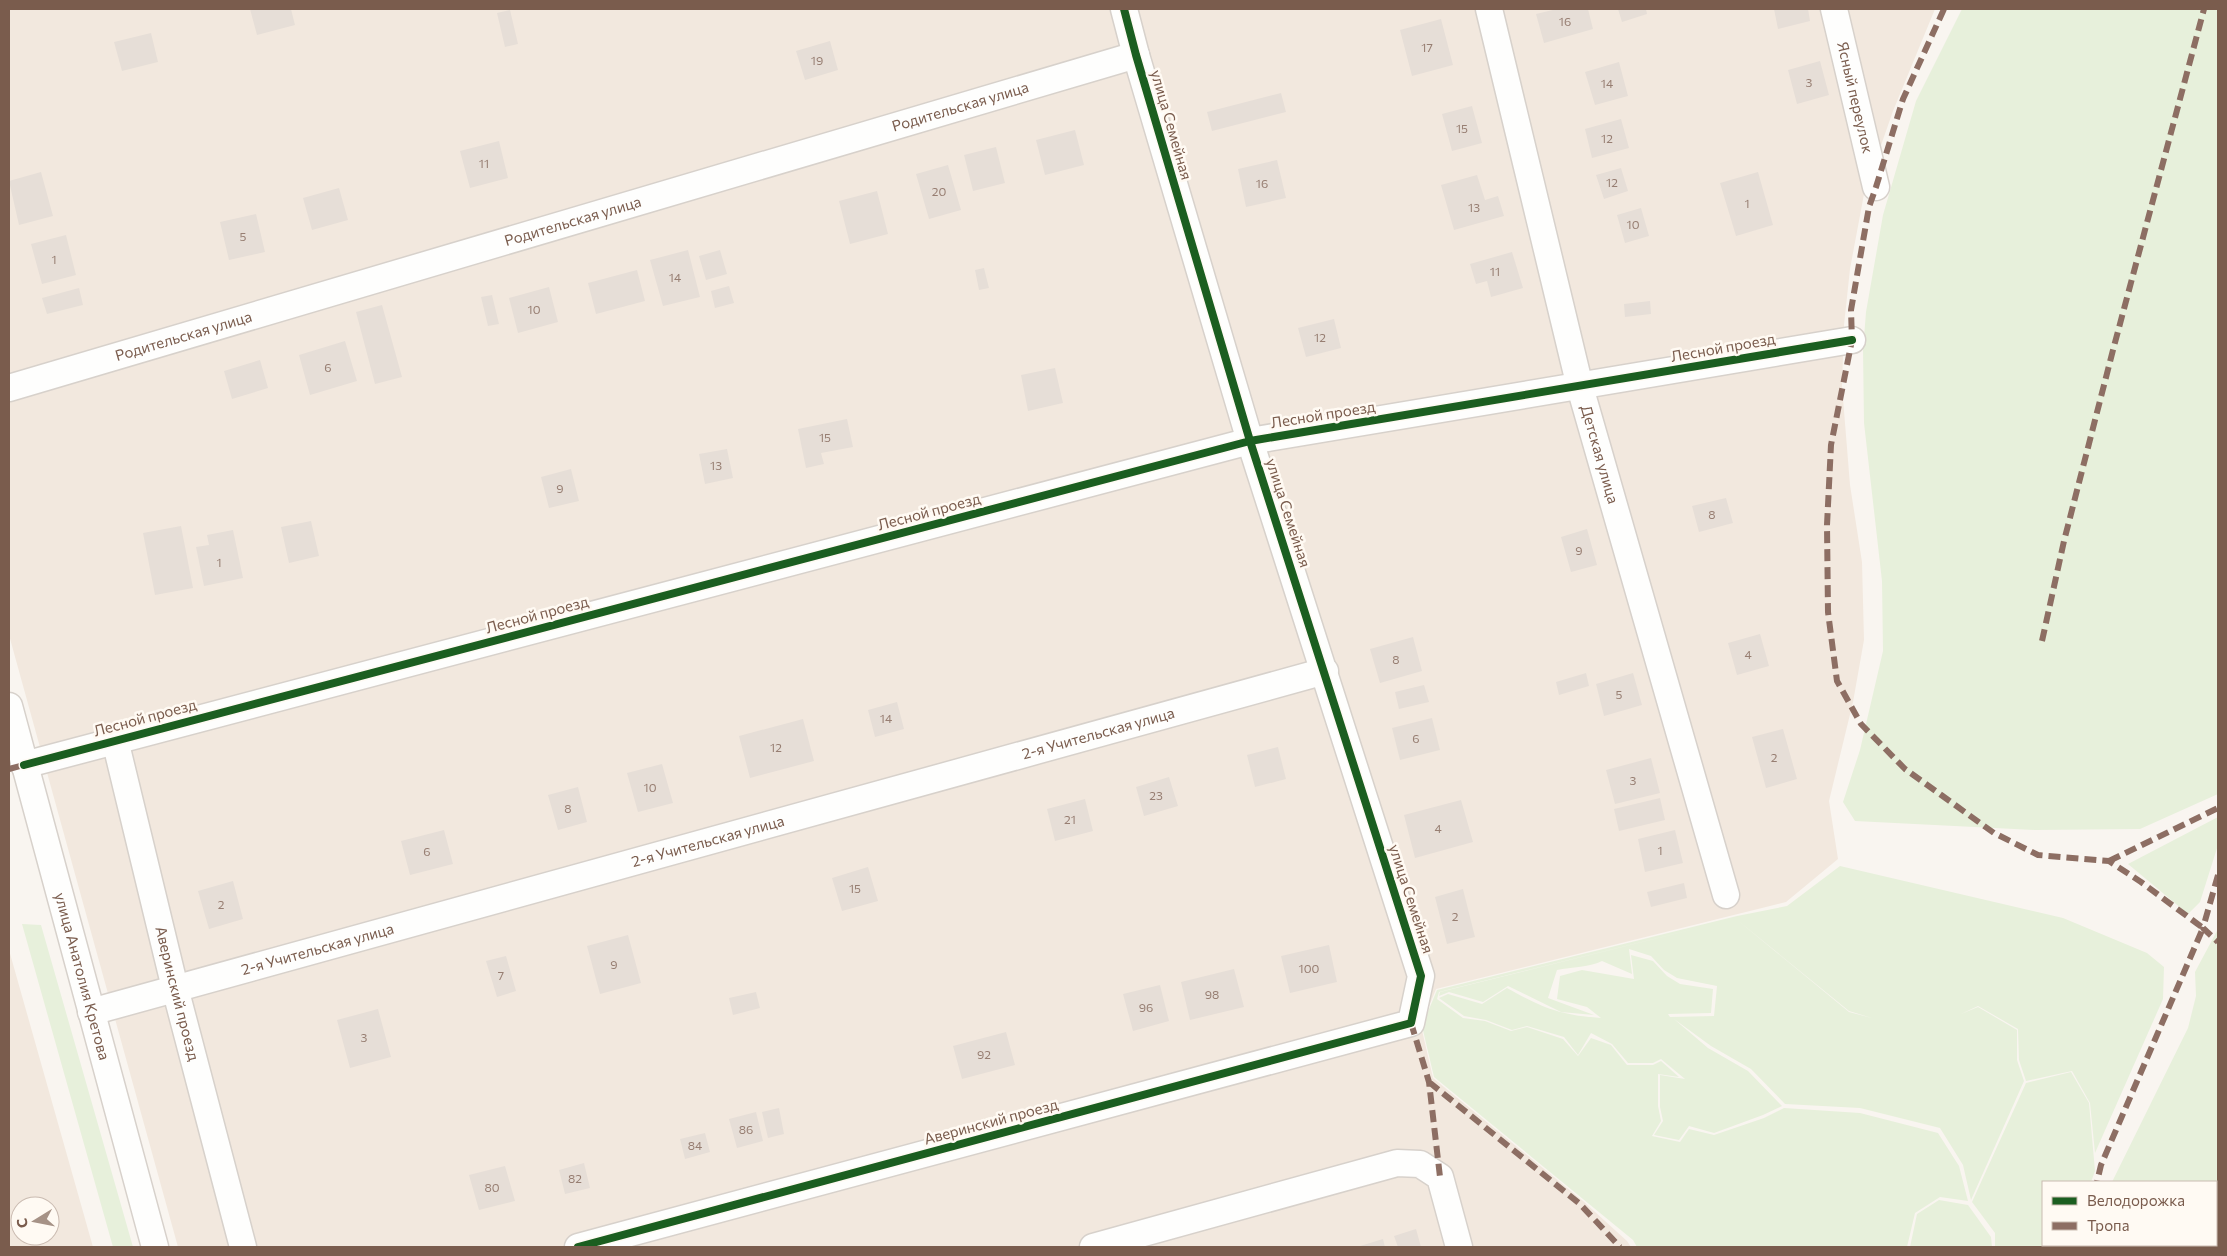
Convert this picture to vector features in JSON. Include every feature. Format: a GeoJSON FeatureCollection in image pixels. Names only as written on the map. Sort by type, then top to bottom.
{"type":"FeatureCollection","features":[{"type":"Feature","properties":{"kind":"street","name":"улица Семейная"},"geometry":{"type":"LineString","coordinates":[[1124,9],[1250,441],[1421,976],[1411,1023]]}},
{"type":"Feature","properties":{"kind":"street","name":"Детская улица"},"geometry":{"type":"LineString","coordinates":[[1489,9],[1580,387],[1726,895]]}},
{"type":"Feature","properties":{"kind":"street","name":"Ясный переулок"},"geometry":{"type":"LineString","coordinates":[[1834,9],[1876,187]]}},
{"type":"Feature","properties":{"kind":"street","name":"Родительская улица"},"geometry":{"type":"LineString","coordinates":[[9,388],[1136,55]]}},
{"type":"Feature","properties":{"kind":"street","name":"Лесной проезд"},"geometry":{"type":"LineString","coordinates":[[24,764],[1250,441],[1852,340]]}},
{"type":"Feature","properties":{"kind":"street","name":"2-я Учительская улица"},"geometry":{"type":"LineString","coordinates":[[91,1012],[1325,671]]}},
{"type":"Feature","properties":{"kind":"street","name":"улица Анатолия Кретова"},"geometry":{"type":"LineString","coordinates":[[9,706],[155,1247]]}},
{"type":"Feature","properties":{"kind":"street","name":"Аверинский проезд"},"geometry":{"type":"LineString","coordinates":[[115,740],[175,988],[243,1247]]}},
{"type":"Feature","properties":{"kind":"street","name":"Аверинский проезд"},"geometry":{"type":"LineString","coordinates":[[578,1247],[1411,1023]]}},
{"type":"Feature","properties":{"kind":"street"},"geometry":{"type":"LineString","coordinates":[[1093,1247],[1397,1162],[1420,1164],[1440,1177],[1459,1247]]}},
{"type":"Feature","properties":{"kind":"shaded area"},"geometry":{"type":"Polygon","coordinates":[[[9,9],[1935,9],[1893,111],[1864,194],[1850,269],[1844,325],[1842,386],[1850,485],[1862,562],[1864,640],[1853,702],[1829,801],[1838,859],[1786,902],[1436,989],[1421,1026],[1433,1078],[1583,1201],[1627,1241],[1631,1247],[178,1247],[9,635],[9,9]]]}},
{"type":"Feature","properties":{"kind":"shaded area"},"geometry":{"type":"Polygon","coordinates":[[[9,950],[93,1247],[9,1247],[9,950]]]}},
{"type":"Feature","properties":{"kind":"green space"},"geometry":{"type":"Polygon","coordinates":[[[1962,9],[2218,9],[2218,794],[2140,829],[2035,830],[1855,821],[1843,802],[1860,750],[1883,651],[1882,581],[1864,423],[1863,350],[1866,312],[1883,215],[1916,101],[1962,9]]]}},
{"type":"Feature","properties":{"kind":"green space"},"geometry":{"type":"Polygon","coordinates":[[[2218,817],[2218,845],[2200,902],[2188,914],[2128,864],[2218,817]]]}},
{"type":"Feature","properties":{"kind":"green space"},"geometry":{"type":"Polygon","coordinates":[[[1840,866],[2063,918],[2147,953],[2164,967],[2163,999],[2095,1153],[2090,1103],[2072,1071],[2026,1081],[2019,1060],[2018,1029],[1978,1006],[1961,1014],[1978,1007],[2017,1030],[2017,1060],[2024,1081],[1971,1200],[1963,1165],[1940,1128],[1860,1108],[1785,1104],[1751,1069],[1711,1046],[1674,1019],[1708,1048],[1748,1071],[1782,1106],[1714,1133],[1689,1126],[1679,1140],[1654,1135],[1663,1121],[1660,1107],[1660,1075],[1685,1079],[1661,1059],[1653,1063],[1628,1063],[1612,1044],[1591,1033],[1578,1055],[1564,1037],[1527,1026],[1512,1030],[1486,1020],[1464,1016],[1439,998],[1448,994],[1482,1004],[1507,988],[1531,1001],[1561,1012],[1508,986],[1483,1002],[1449,992],[1439,996],[1440,992],[1719,923],[1439,992],[1437,999],[1463,1018],[1485,1021],[1511,1031],[1527,1027],[1563,1039],[1578,1056],[1591,1038],[1611,1045],[1627,1065],[1653,1065],[1661,1061],[1679,1077],[1658,1074],[1658,1106],[1661,1121],[1652,1136],[1680,1142],[1689,1129],[1714,1135],[1764,1118],[1784,1108],[1860,1113],[1938,1133],[1959,1166],[1968,1201],[1940,1197],[1915,1213],[1907,1247],[1637,1247],[1633,1240],[1434,1077],[1422,1026],[1437,990],[1737,916],[1787,906],[1840,866]],[[1736,919],[1849,1012],[1872,1018],[1849,1011],[1736,919]],[[1629,949],[1632,974],[1602,961],[1587,966],[1557,970],[1548,998],[1594,1015],[1561,1012],[1601,1018],[1587,1007],[1557,999],[1560,976],[1582,970],[1634,979],[1631,955],[1653,961],[1667,976],[1680,984],[1713,989],[1711,1013],[1668,1014],[1670,1017],[1714,1016],[1717,986],[1677,978],[1664,970],[1651,956],[1629,949]]]}},
{"type":"Feature","properties":{"kind":"green space"},"geometry":{"type":"Polygon","coordinates":[[[22,924],[41,925],[133,1247],[113,1247],[22,924]]]}},
{"type":"Feature","properties":{"kind":"green space"},"geometry":{"type":"Polygon","coordinates":[[[2218,929],[2218,1247],[2091,1247],[2217,1246],[2217,1181],[2112,1181],[2188,1028],[2196,996],[2195,972],[2218,929]]]}},
{"type":"Feature","properties":{"kind":"green space"},"geometry":{"type":"Polygon","coordinates":[[[2071,1072],[2089,1103],[2095,1171],[2091,1181],[2042,1181],[2042,1246],[2074,1247],[1995,1247],[1995,1233],[1972,1202],[2026,1083],[2071,1072]]]}},
{"type":"Feature","properties":{"kind":"green space"},"geometry":{"type":"Polygon","coordinates":[[[1939,1200],[1968,1205],[1991,1237],[1992,1247],[1910,1247],[1917,1214],[1939,1200]]]}},
{"type":"Feature","properties":{"kind":"building"},"geometry":{"type":"Polygon","coordinates":[[[250,9],[291,9],[295,25],[257,35],[250,9]]]}},
{"type":"Feature","properties":{"kind":"building"},"geometry":{"type":"Polygon","coordinates":[[[1557,9],[1588,9],[1593,29],[1544,43],[1536,14],[1557,9]]]}},
{"type":"Feature","properties":{"kind":"building"},"geometry":{"type":"Polygon","coordinates":[[[1618,9],[1646,9],[1647,14],[1622,22],[1618,9]]]}},
{"type":"Feature","properties":{"kind":"building"},"geometry":{"type":"Polygon","coordinates":[[[1774,9],[1808,9],[1810,21],[1778,29],[1774,9]]]}},
{"type":"Feature","properties":{"kind":"building"},"geometry":{"type":"Polygon","coordinates":[[[510,10],[518,44],[505,47],[497,13],[510,10]]]}},
{"type":"Feature","properties":{"kind":"building"},"geometry":{"type":"Polygon","coordinates":[[[1441,19],[1453,65],[1412,76],[1400,30],[1441,19]]]}},
{"type":"Feature","properties":{"kind":"building"},"geometry":{"type":"Polygon","coordinates":[[[151,33],[158,62],[122,71],[114,42],[151,33]]]}},
{"type":"Feature","properties":{"kind":"building"},"geometry":{"type":"Polygon","coordinates":[[[830,41],[838,70],[805,80],[796,51],[830,41]]]}},
{"type":"Feature","properties":{"kind":"building"},"geometry":{"type":"Polygon","coordinates":[[[1820,61],[1829,95],[1797,104],[1788,70],[1820,61]]]}},
{"type":"Feature","properties":{"kind":"building"},"geometry":{"type":"Polygon","coordinates":[[[1619,62],[1628,96],[1595,105],[1585,72],[1619,62]]]}},
{"type":"Feature","properties":{"kind":"building"},"geometry":{"type":"Polygon","coordinates":[[[1281,93],[1286,112],[1212,131],[1207,112],[1281,93]]]}},
{"type":"Feature","properties":{"kind":"building"},"geometry":{"type":"Polygon","coordinates":[[[1472,106],[1482,143],[1452,151],[1442,114],[1472,106]]]}},
{"type":"Feature","properties":{"kind":"building"},"geometry":{"type":"Polygon","coordinates":[[[1621,119],[1629,148],[1592,158],[1585,129],[1621,119]]]}},
{"type":"Feature","properties":{"kind":"building"},"geometry":{"type":"Polygon","coordinates":[[[1075,130],[1084,165],[1045,175],[1036,140],[1075,130]]]}},
{"type":"Feature","properties":{"kind":"building"},"geometry":{"type":"Polygon","coordinates":[[[499,141],[508,178],[470,188],[460,151],[499,141]]]}},
{"type":"Feature","properties":{"kind":"building"},"geometry":{"type":"Polygon","coordinates":[[[996,147],[1005,183],[973,191],[964,155],[996,147]]]}},
{"type":"Feature","properties":{"kind":"building"},"geometry":{"type":"Polygon","coordinates":[[[1277,160],[1286,198],[1246,207],[1238,169],[1277,160]]]}},
{"type":"Feature","properties":{"kind":"building"},"geometry":{"type":"Polygon","coordinates":[[[948,165],[961,210],[929,219],[916,174],[948,165]]]}},
{"type":"Feature","properties":{"kind":"building"},"geometry":{"type":"Polygon","coordinates":[[[1621,168],[1628,191],[1604,199],[1596,175],[1621,168]]]}},
{"type":"Feature","properties":{"kind":"building"},"geometry":{"type":"Polygon","coordinates":[[[41,172],[53,216],[19,225],[9,181],[41,172]]]}},
{"type":"Feature","properties":{"kind":"building"},"geometry":{"type":"Polygon","coordinates":[[[1758,172],[1773,225],[1736,236],[1720,183],[1758,172]]]}},
{"type":"Feature","properties":{"kind":"building"},"geometry":{"type":"Polygon","coordinates":[[[1477,175],[1485,200],[1498,196],[1504,216],[1454,230],[1441,185],[1477,175]]]}},
{"type":"Feature","properties":{"kind":"building"},"geometry":{"type":"Polygon","coordinates":[[[339,188],[348,220],[312,230],[303,198],[339,188]]]}},
{"type":"Feature","properties":{"kind":"building"},"geometry":{"type":"Polygon","coordinates":[[[877,191],[888,234],[850,244],[839,201],[877,191]]]}},
{"type":"Feature","properties":{"kind":"building"},"geometry":{"type":"Polygon","coordinates":[[[1641,208],[1649,236],[1625,243],[1617,215],[1641,208]]]}},
{"type":"Feature","properties":{"kind":"building"},"geometry":{"type":"Polygon","coordinates":[[[256,214],[265,252],[229,260],[220,222],[256,214]]]}},
{"type":"Feature","properties":{"kind":"building"},"geometry":{"type":"Polygon","coordinates":[[[66,235],[76,275],[42,284],[31,244],[66,235]]]}},
{"type":"Feature","properties":{"kind":"building"},"geometry":{"type":"Polygon","coordinates":[[[688,250],[700,297],[663,306],[650,260],[688,250]]]}},
{"type":"Feature","properties":{"kind":"building"},"geometry":{"type":"Polygon","coordinates":[[[720,250],[727,274],[706,280],[699,256],[720,250]]]}},
{"type":"Feature","properties":{"kind":"building"},"geometry":{"type":"Polygon","coordinates":[[[1512,252],[1523,288],[1491,297],[1487,281],[1476,284],[1470,264],[1512,252]]]}},
{"type":"Feature","properties":{"kind":"building"},"geometry":{"type":"Polygon","coordinates":[[[984,268],[989,288],[979,290],[975,270],[984,268]]]}},
{"type":"Feature","properties":{"kind":"building"},"geometry":{"type":"Polygon","coordinates":[[[637,270],[645,301],[596,314],[588,283],[637,270]]]}},
{"type":"Feature","properties":{"kind":"building"},"geometry":{"type":"Polygon","coordinates":[[[729,286],[734,303],[715,308],[711,291],[729,286]]]}},
{"type":"Feature","properties":{"kind":"building"},"geometry":{"type":"Polygon","coordinates":[[[549,287],[558,322],[518,333],[509,298],[549,287]]]}},
{"type":"Feature","properties":{"kind":"building"},"geometry":{"type":"Polygon","coordinates":[[[79,288],[83,305],[47,314],[42,298],[79,288]]]}},
{"type":"Feature","properties":{"kind":"building"},"geometry":{"type":"Polygon","coordinates":[[[492,295],[499,324],[488,326],[481,297],[492,295]]]}},
{"type":"Feature","properties":{"kind":"building"},"geometry":{"type":"Polygon","coordinates":[[[1650,301],[1651,314],[1625,317],[1624,304],[1650,301]]]}},
{"type":"Feature","properties":{"kind":"building"},"geometry":{"type":"Polygon","coordinates":[[[382,305],[402,377],[375,384],[356,312],[382,305]]]}},
{"type":"Feature","properties":{"kind":"building"},"geometry":{"type":"Polygon","coordinates":[[[1334,319],[1341,348],[1306,357],[1298,328],[1334,319]]]}},
{"type":"Feature","properties":{"kind":"building"},"geometry":{"type":"Polygon","coordinates":[[[345,341],[357,381],[310,395],[299,355],[345,341]]]}},
{"type":"Feature","properties":{"kind":"building"},"geometry":{"type":"Polygon","coordinates":[[[260,360],[268,388],[232,399],[224,371],[260,360]]]}},
{"type":"Feature","properties":{"kind":"building"},"geometry":{"type":"Polygon","coordinates":[[[1055,368],[1063,403],[1028,411],[1021,375],[1055,368]]]}},
{"type":"Feature","properties":{"kind":"building"},"geometry":{"type":"Polygon","coordinates":[[[847,419],[853,447],[821,453],[824,464],[806,468],[798,429],[847,419]]]}},
{"type":"Feature","properties":{"kind":"building"},"geometry":{"type":"Polygon","coordinates":[[[727,449],[733,478],[705,484],[699,454],[727,449]]]}},
{"type":"Feature","properties":{"kind":"building"},"geometry":{"type":"Polygon","coordinates":[[[571,469],[579,501],[549,508],[541,477],[571,469]]]}},
{"type":"Feature","properties":{"kind":"building"},"geometry":{"type":"Polygon","coordinates":[[[1726,498],[1733,523],[1699,532],[1692,506],[1726,498]]]}},
{"type":"Feature","properties":{"kind":"building"},"geometry":{"type":"Polygon","coordinates":[[[311,521],[319,556],[289,563],[281,527],[311,521]]]}},
{"type":"Feature","properties":{"kind":"building"},"geometry":{"type":"Polygon","coordinates":[[[181,526],[193,588],[155,595],[143,533],[181,526]]]}},
{"type":"Feature","properties":{"kind":"building"},"geometry":{"type":"Polygon","coordinates":[[[1587,529],[1597,565],[1571,572],[1561,537],[1587,529]]]}},
{"type":"Feature","properties":{"kind":"building"},"geometry":{"type":"Polygon","coordinates":[[[233,530],[243,578],[204,586],[196,547],[209,545],[207,535],[233,530]]]}},
{"type":"Feature","properties":{"kind":"building"},"geometry":{"type":"Polygon","coordinates":[[[1760,634],[1769,666],[1737,675],[1728,643],[1760,634]]]}},
{"type":"Feature","properties":{"kind":"building"},"geometry":{"type":"Polygon","coordinates":[[[1413,637],[1422,671],[1380,683],[1370,649],[1413,637]]]}},
{"type":"Feature","properties":{"kind":"building"},"geometry":{"type":"Polygon","coordinates":[[[1586,673],[1589,686],[1559,695],[1556,682],[1586,673]]]}},
{"type":"Feature","properties":{"kind":"building"},"geometry":{"type":"Polygon","coordinates":[[[1633,673],[1642,705],[1604,716],[1596,684],[1633,673]]]}},
{"type":"Feature","properties":{"kind":"building"},"geometry":{"type":"Polygon","coordinates":[[[1424,685],[1429,702],[1399,709],[1395,692],[1424,685]]]}},
{"type":"Feature","properties":{"kind":"building"},"geometry":{"type":"Polygon","coordinates":[[[897,702],[904,729],[875,737],[868,710],[897,702]]]}},
{"type":"Feature","properties":{"kind":"building"},"geometry":{"type":"Polygon","coordinates":[[[1432,718],[1440,750],[1400,760],[1392,728],[1432,718]]]}},
{"type":"Feature","properties":{"kind":"building"},"geometry":{"type":"Polygon","coordinates":[[[803,719],[814,761],[750,778],[739,736],[803,719]]]}},
{"type":"Feature","properties":{"kind":"building"},"geometry":{"type":"Polygon","coordinates":[[[1783,729],[1797,779],[1766,788],[1752,737],[1783,729]]]}},
{"type":"Feature","properties":{"kind":"building"},"geometry":{"type":"Polygon","coordinates":[[[1278,747],[1286,779],[1255,787],[1247,755],[1278,747]]]}},
{"type":"Feature","properties":{"kind":"building"},"geometry":{"type":"Polygon","coordinates":[[[1651,758],[1660,793],[1615,804],[1606,770],[1651,758]]]}},
{"type":"Feature","properties":{"kind":"building"},"geometry":{"type":"Polygon","coordinates":[[[662,764],[673,803],[638,812],[627,773],[662,764]]]}},
{"type":"Feature","properties":{"kind":"building"},"geometry":{"type":"Polygon","coordinates":[[[1169,777],[1178,806],[1144,816],[1136,787],[1169,777]]]}},
{"type":"Feature","properties":{"kind":"building"},"geometry":{"type":"Polygon","coordinates":[[[578,787],[587,822],[558,830],[548,795],[578,787]]]}},
{"type":"Feature","properties":{"kind":"building"},"geometry":{"type":"Polygon","coordinates":[[[1660,798],[1665,820],[1619,831],[1614,809],[1660,798]]]}},
{"type":"Feature","properties":{"kind":"building"},"geometry":{"type":"Polygon","coordinates":[[[1085,799],[1093,831],[1055,841],[1047,809],[1085,799]]]}},
{"type":"Feature","properties":{"kind":"building"},"geometry":{"type":"Polygon","coordinates":[[[1461,800],[1473,842],[1415,858],[1404,815],[1461,800]]]}},
{"type":"Feature","properties":{"kind":"building"},"geometry":{"type":"Polygon","coordinates":[[[444,830],[453,864],[410,875],[401,841],[444,830]]]}},
{"type":"Feature","properties":{"kind":"building"},"geometry":{"type":"Polygon","coordinates":[[[1675,830],[1683,863],[1645,872],[1638,839],[1675,830]]]}},
{"type":"Feature","properties":{"kind":"building"},"geometry":{"type":"Polygon","coordinates":[[[868,867],[878,901],[842,911],[832,878],[868,867]]]}},
{"type":"Feature","properties":{"kind":"building"},"geometry":{"type":"Polygon","coordinates":[[[233,881],[243,919],[209,929],[198,891],[233,881]]]}},
{"type":"Feature","properties":{"kind":"building"},"geometry":{"type":"Polygon","coordinates":[[[1684,883],[1687,898],[1651,907],[1647,892],[1684,883]]]}},
{"type":"Feature","properties":{"kind":"building"},"geometry":{"type":"Polygon","coordinates":[[[1463,889],[1475,937],[1447,944],[1435,897],[1463,889]]]}},
{"type":"Feature","properties":{"kind":"building"},"geometry":{"type":"Polygon","coordinates":[[[628,935],[641,983],[600,994],[587,946],[628,935]]]}},
{"type":"Feature","properties":{"kind":"building"},"geometry":{"type":"Polygon","coordinates":[[[1329,945],[1337,982],[1290,993],[1281,956],[1329,945]]]}},
{"type":"Feature","properties":{"kind":"building"},"geometry":{"type":"Polygon","coordinates":[[[506,956],[516,991],[497,997],[486,961],[506,956]]]}},
{"type":"Feature","properties":{"kind":"building"},"geometry":{"type":"Polygon","coordinates":[[[1234,969],[1244,1007],[1190,1020],[1181,982],[1234,969]]]}},
{"type":"Feature","properties":{"kind":"building"},"geometry":{"type":"Polygon","coordinates":[[[1160,985],[1169,1021],[1133,1031],[1123,994],[1160,985]]]}},
{"type":"Feature","properties":{"kind":"building"},"geometry":{"type":"Polygon","coordinates":[[[756,992],[760,1008],[733,1015],[729,998],[756,992]]]}},
{"type":"Feature","properties":{"kind":"building"},"geometry":{"type":"Polygon","coordinates":[[[378,1009],[391,1057],[350,1068],[337,1020],[378,1009]]]}},
{"type":"Feature","properties":{"kind":"building"},"geometry":{"type":"Polygon","coordinates":[[[1006,1032],[1015,1065],[962,1079],[953,1046],[1006,1032]]]}},
{"type":"Feature","properties":{"kind":"building"},"geometry":{"type":"Polygon","coordinates":[[[779,1108],[784,1134],[768,1138],[762,1112],[779,1108]]]}},
{"type":"Feature","properties":{"kind":"building"},"geometry":{"type":"Polygon","coordinates":[[[756,1112],[763,1141],[737,1148],[729,1119],[756,1112]]]}},
{"type":"Feature","properties":{"kind":"building"},"geometry":{"type":"Polygon","coordinates":[[[705,1133],[710,1152],[685,1159],[680,1139],[705,1133]]]}},
{"type":"Feature","properties":{"kind":"building"},"geometry":{"type":"Polygon","coordinates":[[[584,1163],[590,1188],[565,1194],[559,1170],[584,1163]]]}},
{"type":"Feature","properties":{"kind":"building"},"geometry":{"type":"Polygon","coordinates":[[[505,1166],[515,1201],[479,1210],[469,1175],[505,1166]]]}},
{"type":"Feature","properties":{"kind":"building"},"geometry":{"type":"Polygon","coordinates":[[[1416,1229],[1421,1247],[1398,1247],[1394,1236],[1416,1229]]]}},
{"type":"Feature","properties":{"kind":"building"},"geometry":{"type":"Polygon","coordinates":[[[1383,1239],[1385,1247],[1357,1247],[1383,1239]]]}},
{"type":"Feature","properties":{"kind":"marked path"},"geometry":{"type":"LineString","coordinates":[[1944,9],[1903,99],[1869,207],[1851,310],[1852,340],[1831,445],[1827,525],[1828,612],[1837,681],[1861,724],[1905,769],[1994,833],[2038,855],[2109,861],[2203,928],[2101,1165],[2097,1181]]}},
{"type":"Feature","properties":{"kind":"marked path"},"geometry":{"type":"LineString","coordinates":[[2042,641],[2064,541],[2204,9]]}},
{"type":"Feature","properties":{"kind":"marked path"},"geometry":{"type":"LineString","coordinates":[[9,769],[24,765]]}},
{"type":"Feature","properties":{"kind":"marked path"},"geometry":{"type":"LineString","coordinates":[[2109,861],[2218,808]]}},
{"type":"Feature","properties":{"kind":"marked path"},"geometry":{"type":"LineString","coordinates":[[2218,875],[2203,928],[2218,942]]}},
{"type":"Feature","properties":{"kind":"marked path"},"geometry":{"type":"LineString","coordinates":[[1411,1023],[1429,1082],[1440,1177]]}},
{"type":"Feature","properties":{"kind":"marked path"},"geometry":{"type":"LineString","coordinates":[[1429,1082],[1580,1204],[1620,1247]]}},
{"type":"Feature","properties":{"kind":"cycle path"},"geometry":{"type":"LineString","coordinates":[[578,1247],[1411,1023],[1421,976],[1250,441],[1124,9]]}},
{"type":"Feature","properties":{"kind":"cycle path"},"geometry":{"type":"LineString","coordinates":[[24,765],[1250,441],[1852,340]]}}]}
